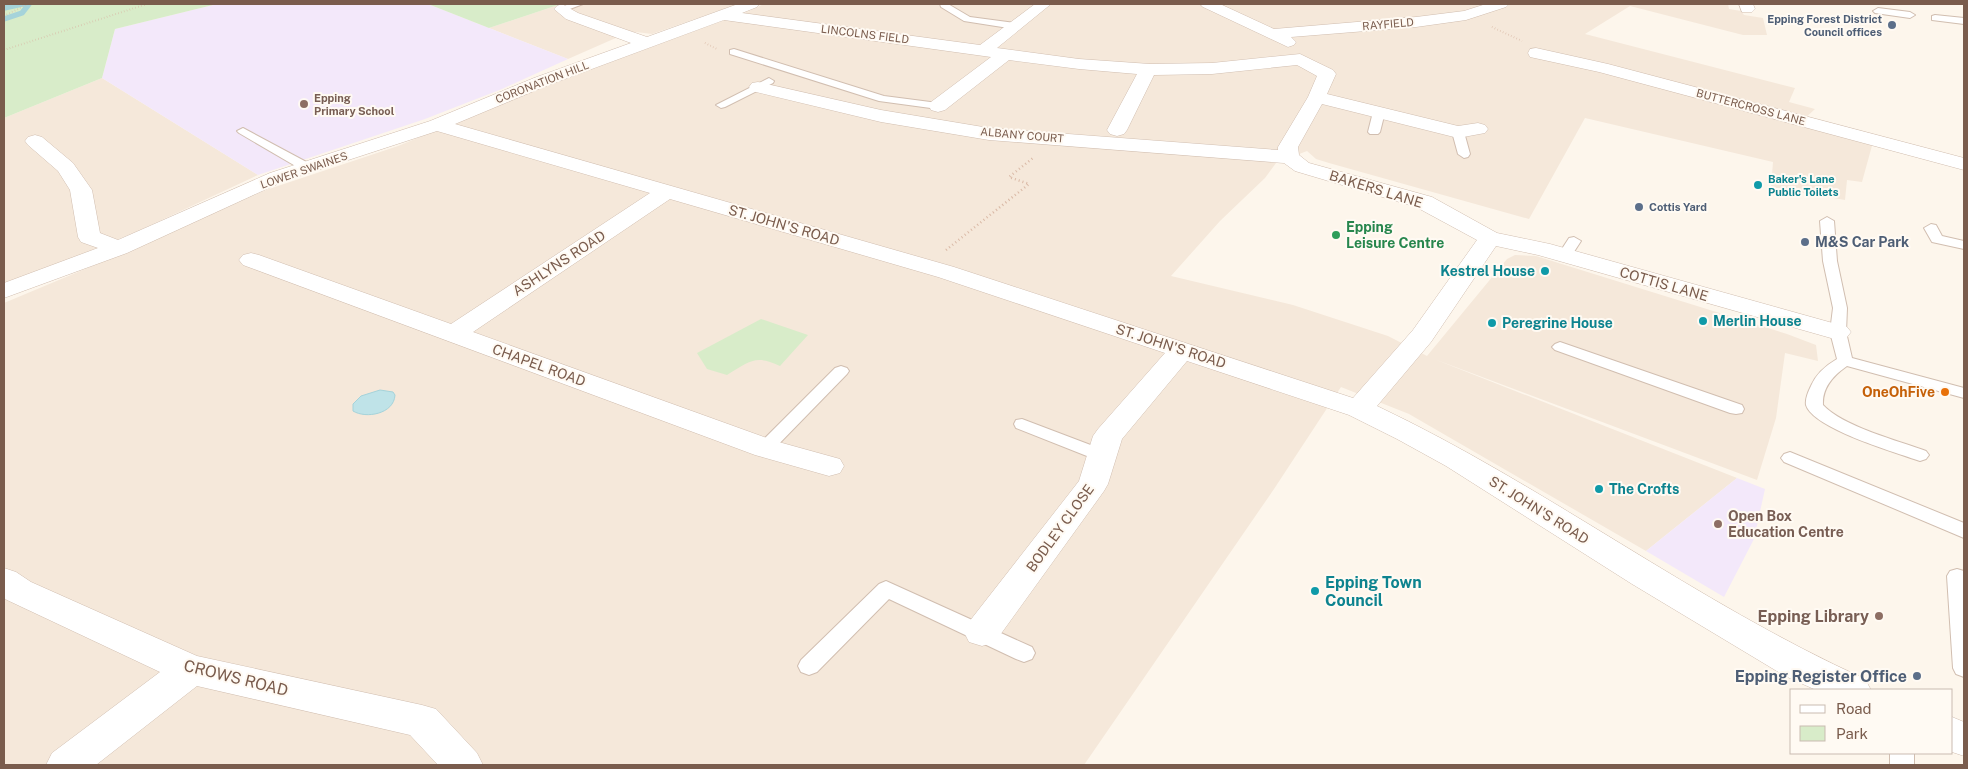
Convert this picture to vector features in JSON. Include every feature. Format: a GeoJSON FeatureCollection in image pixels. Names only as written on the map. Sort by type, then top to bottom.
{"type":"FeatureCollection","features":[{"type":"Feature","properties":{"kind":"street","name":"CORONATION HILL"},"geometry":{"type":"LineString","coordinates":[[437,125],[522,88],[752,4]]}},
{"type":"Feature","properties":{"kind":"street"},"geometry":{"type":"LineString","coordinates":[[984,50],[1044,4]]}},
{"type":"Feature","properties":{"kind":"street"},"geometry":{"type":"LineString","coordinates":[[1208,4],[1272,34],[1302,51],[1305,55],[1300,59],[1327,74],[1317,97],[1288,147],[1289,157]]}},
{"type":"Feature","properties":{"kind":"street"},"geometry":{"type":"LineString","coordinates":[[1453,4],[1471,13]]}},
{"type":"Feature","properties":{"kind":"street","name":"RAYFIELD"},"geometry":{"type":"LineString","coordinates":[[1272,34],[1371,26],[1471,13],[1501,4]]}},
{"type":"Feature","properties":{"kind":"street"},"geometry":{"type":"LineString","coordinates":[[562,9],[572,16],[648,43]]}},
{"type":"Feature","properties":{"kind":"street","name":"LINCOLNS FIELD"},"geometry":{"type":"LineString","coordinates":[[725,15],[794,26],[859,32],[1006,54],[1148,69],[1222,68],[1300,59]]}},
{"type":"Feature","properties":{"kind":"street","name":"BUTTERCROSS LANE"},"geometry":{"type":"LineString","coordinates":[[1536,53],[1602,68],[1964,164]]}},
{"type":"Feature","properties":{"kind":"street"},"geometry":{"type":"LineString","coordinates":[[938,106],[1006,54]]}},
{"type":"Feature","properties":{"kind":"street"},"geometry":{"type":"LineString","coordinates":[[1117,130],[1148,69]]}},
{"type":"Feature","properties":{"kind":"street","name":"ALBANY COURT"},"geometry":{"type":"LineString","coordinates":[[763,84],[881,116],[990,134],[1289,157]]}},
{"type":"Feature","properties":{"kind":"street"},"geometry":{"type":"LineString","coordinates":[[1317,97],[1458,132],[1478,129]]}},
{"type":"Feature","properties":{"kind":"street","name":"LOWER SWAINES"},"geometry":{"type":"LineString","coordinates":[[4,291],[119,248],[277,177],[437,125]]}},
{"type":"Feature","properties":{"kind":"street","name":"ST. JOHN'S ROAD"},"geometry":{"type":"LineString","coordinates":[[437,125],[926,266],[1359,409],[1457,459],[1644,575],[1798,665],[1850,689]]}},
{"type":"Feature","properties":{"kind":"street"},"geometry":{"type":"LineString","coordinates":[[35,141],[66,167],[81,190],[89,237],[119,248]]}},
{"type":"Feature","properties":{"kind":"street","name":"BAKERS LANE"},"geometry":{"type":"LineString","coordinates":[[1289,157],[1302,167],[1424,202],[1490,238]]}},
{"type":"Feature","properties":{"kind":"street","name":"ASHLYNS ROAD"},"geometry":{"type":"LineString","coordinates":[[453,334],[666,192]]}},
{"type":"Feature","properties":{"kind":"street"},"geometry":{"type":"LineString","coordinates":[[1359,409],[1422,336],[1490,238]]}},
{"type":"Feature","properties":{"kind":"street","name":"COTTIS LANE"},"geometry":{"type":"LineString","coordinates":[[1490,238],[1569,248],[1838,332]]}},
{"type":"Feature","properties":{"kind":"street","name":"CHAPEL ROAD"},"geometry":{"type":"LineString","coordinates":[[251,260],[765,448],[829,466]]}},
{"type":"Feature","properties":{"kind":"street","name":"BODLEY CLOSE"},"geometry":{"type":"LineString","coordinates":[[982,632],[1093,484],[1104,456],[1108,436],[1182,350]]}},
{"type":"Feature","properties":{"kind":"street","name":"CROWS ROAD"},"geometry":{"type":"LineString","coordinates":[[4,581],[18,591],[191,670],[422,720],[464,765]]}},
{"type":"Feature","properties":{"kind":"street"},"geometry":{"type":"LineString","coordinates":[[66,765],[191,670]]}},
{"type":"Feature","properties":{"kind":"lane"},"geometry":{"type":"LineString","coordinates":[[562,9],[578,4]]}},
{"type":"Feature","properties":{"kind":"lane"},"geometry":{"type":"LineString","coordinates":[[944,5],[967,19],[1015,26]]}},
{"type":"Feature","properties":{"kind":"lane"},"geometry":{"type":"LineString","coordinates":[[1878,11],[1910,15]]}},
{"type":"Feature","properties":{"kind":"lane"},"geometry":{"type":"LineString","coordinates":[[1935,18],[1964,21]]}},
{"type":"Feature","properties":{"kind":"lane"},"geometry":{"type":"LineString","coordinates":[[734,52],[883,99],[938,106]]}},
{"type":"Feature","properties":{"kind":"lane"},"geometry":{"type":"LineString","coordinates":[[721,105],[763,84]]}},
{"type":"Feature","properties":{"kind":"lane"},"geometry":{"type":"LineString","coordinates":[[1374,132],[1379,112]]}},
{"type":"Feature","properties":{"kind":"lane"},"geometry":{"type":"LineString","coordinates":[[243,131],[308,168]]}},
{"type":"Feature","properties":{"kind":"lane"},"geometry":{"type":"LineString","coordinates":[[1458,132],[1464,154]]}},
{"type":"Feature","properties":{"kind":"lane"},"geometry":{"type":"LineString","coordinates":[[1826,222],[1830,261],[1840,308],[1838,332],[1845,361]]}},
{"type":"Feature","properties":{"kind":"lane"},"geometry":{"type":"LineString","coordinates":[[1931,228],[1937,239],[1964,245]]}},
{"type":"Feature","properties":{"kind":"lane"},"geometry":{"type":"LineString","coordinates":[[1560,347],[1736,409]]}},
{"type":"Feature","properties":{"kind":"lane"},"geometry":{"type":"LineString","coordinates":[[1920,454],[1842,426],[1816,408],[1814,400],[1820,384],[1827,373],[1845,361],[1964,393]]}},
{"type":"Feature","properties":{"kind":"lane"},"geometry":{"type":"LineString","coordinates":[[765,448],[840,371]]}},
{"type":"Feature","properties":{"kind":"lane"},"geometry":{"type":"LineString","coordinates":[[1022,424],[1104,456]]}},
{"type":"Feature","properties":{"kind":"lane"},"geometry":{"type":"LineString","coordinates":[[1790,458],[1964,531]]}},
{"type":"Feature","properties":{"kind":"lane"},"geometry":{"type":"LineString","coordinates":[[1957,576],[1964,668]]}},
{"type":"Feature","properties":{"kind":"lane"},"geometry":{"type":"LineString","coordinates":[[810,666],[886,589],[1024,653]]}},
{"type":"Feature","properties":{"kind":"path"},"geometry":{"type":"LineString","coordinates":[[4,16],[28,4]]}},
{"type":"Feature","properties":{"kind":"path"},"geometry":{"type":"LineString","coordinates":[[4,50],[147,4]]}},
{"type":"Feature","properties":{"kind":"path"},"geometry":{"type":"LineString","coordinates":[[1471,13],[1531,45],[1522,49],[1536,53]]}},
{"type":"Feature","properties":{"kind":"path"},"geometry":{"type":"LineString","coordinates":[[926,266],[1029,184],[1009,177],[1057,138]]}},
{"type":"Feature","properties":{"kind":"shaded area","name":"Epping Primary School"},"geometry":{"type":"Polygon","coordinates":[[[217,4],[428,4],[568,59],[502,89],[425,119],[258,175],[102,78],[115,29],[217,4]]]}},
{"type":"Feature","properties":{"kind":"shaded area"},"geometry":{"type":"Polygon","coordinates":[[[561,4],[738,4],[652,34],[636,32],[618,37],[568,59],[489,28],[561,4]]]}},
{"type":"Feature","properties":{"kind":"shaded area"},"geometry":{"type":"Polygon","coordinates":[[[764,4],[1728,4],[1729,9],[1741,11],[1744,15],[1763,18],[1767,35],[1743,35],[1630,6],[1585,34],[1795,88],[1789,102],[1815,109],[1801,122],[1873,142],[1862,182],[1847,180],[1845,200],[1771,187],[1773,162],[1585,118],[1529,219],[1329,163],[1316,159],[1307,151],[1276,163],[1265,178],[1220,221],[1171,276],[1293,305],[1388,336],[1427,356],[1507,259],[1515,255],[1536,256],[1787,334],[1816,345],[1818,361],[1785,353],[1776,418],[1757,480],[1434,359],[1737,478],[1646,551],[1409,414],[1341,387],[1274,489],[1084,765],[4,765],[4,303],[140,246],[266,190],[398,146],[529,92],[764,4]]]}},
{"type":"Feature","properties":{"kind":"shaded area"},"geometry":{"type":"Polygon","coordinates":[[[102,78],[258,175],[138,231],[4,286],[4,118],[102,78]]]}},
{"type":"Feature","properties":{"kind":"shaded area","name":"Open Box Education Centre"},"geometry":{"type":"Polygon","coordinates":[[[1737,478],[1765,489],[1754,539],[1724,597],[1646,551],[1737,478]]]}},
{"type":"Feature","properties":{"kind":"green space"},"geometry":{"type":"Polygon","coordinates":[[[17,4],[217,4],[115,29],[102,78],[4,118],[4,6],[17,4]]]}},
{"type":"Feature","properties":{"kind":"green space"},"geometry":{"type":"Polygon","coordinates":[[[428,4],[561,4],[489,28],[428,4]]]}},
{"type":"Feature","properties":{"kind":"green space"},"geometry":{"type":"Polygon","coordinates":[[[761,319],[808,335],[780,366],[758,360],[747,363],[727,375],[707,369],[697,353],[761,319]]]}},
{"type":"Feature","properties":{"kind":"water"},"geometry":{"type":"Polygon","coordinates":[[[380,390],[393,392],[395,395],[390,407],[385,411],[365,415],[353,411],[353,404],[361,396],[380,390]]]}},
{"type":"Feature","properties":{"kind":"waterway"},"geometry":{"type":"LineString","coordinates":[[4,8],[22,4]]}},
{"type":"Feature","properties":{"kind":"waterway"},"geometry":{"type":"LineString","coordinates":[[4,19],[22,13],[29,4]]}},
{"type":"Feature","properties":{"kind":"place","name":"Epping Forest District Council offices"},"geometry":{"type":"Point","coordinates":[1892,25]}},
{"type":"Feature","properties":{"kind":"place","name":"Epping Primary School"},"geometry":{"type":"Point","coordinates":[304,104]}},
{"type":"Feature","properties":{"kind":"place","name":"Baker's Lane Public Toilets"},"geometry":{"type":"Point","coordinates":[1758,185]}},
{"type":"Feature","properties":{"kind":"place","name":"Cottis Yard"},"geometry":{"type":"Point","coordinates":[1639,207]}},
{"type":"Feature","properties":{"kind":"place","name":"Epping Leisure Centre"},"geometry":{"type":"Point","coordinates":[1336,235]}},
{"type":"Feature","properties":{"kind":"place","name":"M&S Car Park"},"geometry":{"type":"Point","coordinates":[1805,242]}},
{"type":"Feature","properties":{"kind":"place","name":"Kestrel House"},"geometry":{"type":"Point","coordinates":[1545,271]}},
{"type":"Feature","properties":{"kind":"place","name":"Merlin House"},"geometry":{"type":"Point","coordinates":[1703,321]}},
{"type":"Feature","properties":{"kind":"place","name":"Peregrine House"},"geometry":{"type":"Point","coordinates":[1492,323]}},
{"type":"Feature","properties":{"kind":"place","name":"OneOhFive"},"geometry":{"type":"Point","coordinates":[1945,392]}},
{"type":"Feature","properties":{"kind":"place","name":"The Crofts"},"geometry":{"type":"Point","coordinates":[1599,489]}},
{"type":"Feature","properties":{"kind":"place","name":"Open Box Education Centre"},"geometry":{"type":"Point","coordinates":[1718,524]}},
{"type":"Feature","properties":{"kind":"place","name":"Epping Town Council"},"geometry":{"type":"Point","coordinates":[1315,591]}},
{"type":"Feature","properties":{"kind":"place","name":"Epping Library"},"geometry":{"type":"Point","coordinates":[1879,616]}},
{"type":"Feature","properties":{"kind":"place","name":"Epping Register Office"},"geometry":{"type":"Point","coordinates":[1917,676]}}]}
